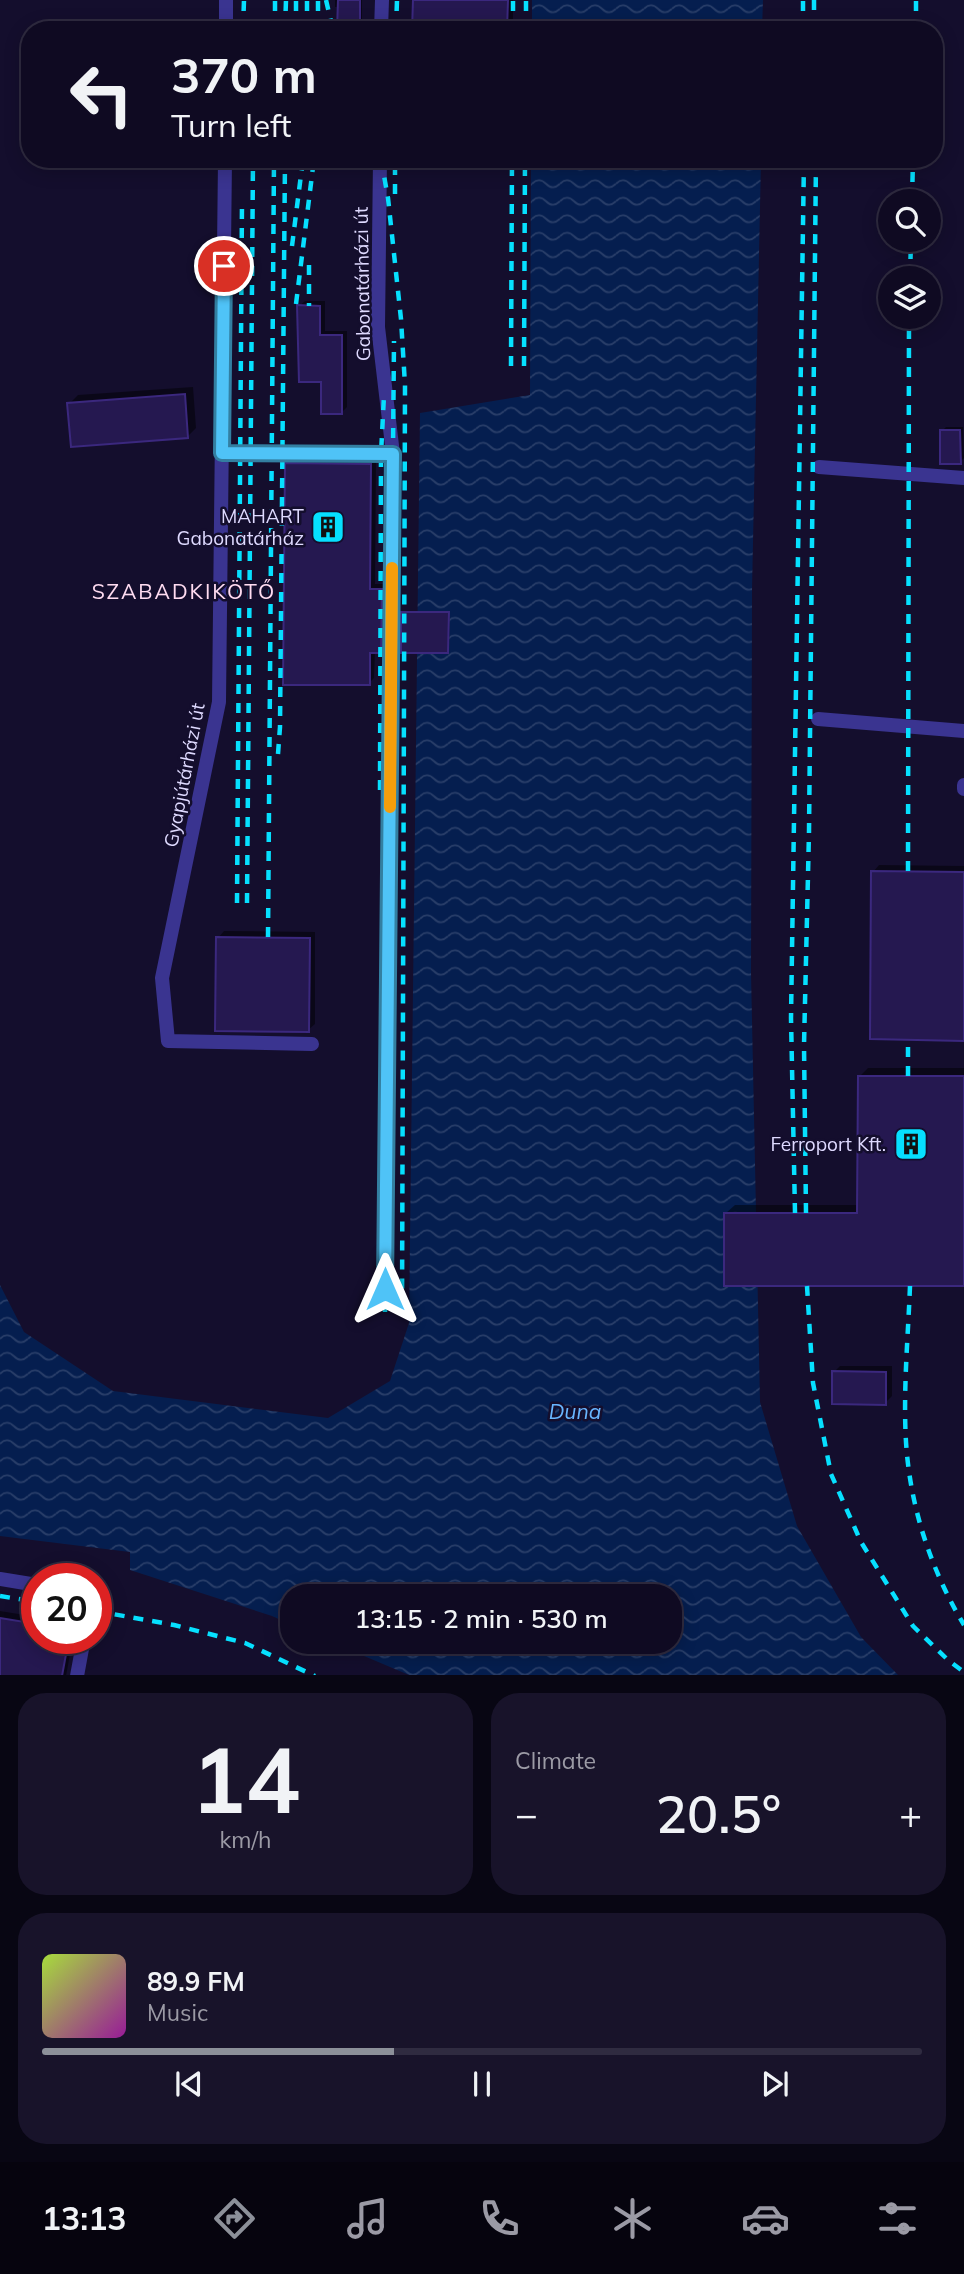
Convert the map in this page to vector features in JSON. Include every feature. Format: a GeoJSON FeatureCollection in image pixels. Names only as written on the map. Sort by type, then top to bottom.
{"type":"FeatureCollection","features":[{"type":"Feature","properties":{"kind":"lane"},"geometry":{"type":"LineString","coordinates":[[226,0],[226,21]]}},
{"type":"Feature","properties":{"kind":"lane"},"geometry":{"type":"LineString","coordinates":[[382,0],[382,21]]}},
{"type":"Feature","properties":{"kind":"lane","name":"Gyapjútárházi út"},"geometry":{"type":"LineString","coordinates":[[225,168],[219,702],[162,978],[168,1041],[312,1044]]}},
{"type":"Feature","properties":{"kind":"lane","name":"Gabonatárházi út"},"geometry":{"type":"LineString","coordinates":[[380,168],[378,327],[393,454],[385,1289]]}},
{"type":"Feature","properties":{"kind":"lane"},"geometry":{"type":"LineString","coordinates":[[222,453],[393,454]]}},
{"type":"Feature","properties":{"kind":"lane"},"geometry":{"type":"LineString","coordinates":[[819,467],[964,478]]}},
{"type":"Feature","properties":{"kind":"lane"},"geometry":{"type":"LineString","coordinates":[[817,719],[964,731]]}},
{"type":"Feature","properties":{"kind":"lane"},"geometry":{"type":"LineString","coordinates":[[0,1579],[21,1582]]}},
{"type":"Feature","properties":{"kind":"lane"},"geometry":{"type":"LineString","coordinates":[[78,1675],[81,1654]]}},
{"type":"Feature","properties":{"kind":"water"},"geometry":{"type":"Polygon","coordinates":[[[532,0],[763,0],[762,21],[532,21],[532,0]]]}},
{"type":"Feature","properties":{"kind":"water","name":"Duna"},"geometry":{"type":"Polygon","coordinates":[[[531,168],[761,168],[752,590],[751,973],[760,1402],[797,1526],[861,1637],[898,1675],[409,1675],[359,1654],[682,1654],[682,1584],[280,1584],[280,1620],[130,1570],[130,1552],[0,1536],[0,1285],[24,1332],[113,1391],[328,1418],[390,1381],[409,1323],[420,413],[530,395],[531,168]]]}},
{"type":"Feature","properties":{"kind":"building"},"geometry":{"type":"Polygon","coordinates":[[[338,0],[360,0],[360,21],[337,21],[338,0]]]}},
{"type":"Feature","properties":{"kind":"building"},"geometry":{"type":"Polygon","coordinates":[[[413,0],[508,0],[507,21],[412,21],[413,0]]]}},
{"type":"Feature","properties":{"kind":"building"},"geometry":{"type":"Polygon","coordinates":[[[297,305],[320,306],[320,335],[342,335],[342,414],[321,414],[321,382],[299,382],[297,305]]]}},
{"type":"Feature","properties":{"kind":"building"},"geometry":{"type":"Polygon","coordinates":[[[185,394],[188,438],[71,447],[67,403],[185,394]]]}},
{"type":"Feature","properties":{"kind":"building"},"geometry":{"type":"Polygon","coordinates":[[[940,430],[960,430],[961,464],[940,464],[940,430]]]}},
{"type":"Feature","properties":{"kind":"building","name":"MAHART Gabonatárház"},"geometry":{"type":"Polygon","coordinates":[[[285,463],[371,464],[370,589],[382,589],[381,653],[370,653],[370,685],[283,685],[285,463]]]}},
{"type":"Feature","properties":{"kind":"building"},"geometry":{"type":"Polygon","coordinates":[[[401,612],[449,612],[448,653],[401,653],[401,612]]]}},
{"type":"Feature","properties":{"kind":"building"},"geometry":{"type":"Polygon","coordinates":[[[871,871],[964,872],[964,1041],[870,1039],[871,871]]]}},
{"type":"Feature","properties":{"kind":"building"},"geometry":{"type":"Polygon","coordinates":[[[216,937],[310,938],[309,1032],[215,1031],[216,937]]]}},
{"type":"Feature","properties":{"kind":"building","name":"Ferroport Kft."},"geometry":{"type":"Polygon","coordinates":[[[858,1076],[964,1076],[964,1286],[724,1286],[724,1213],[857,1213],[858,1076]]]}},
{"type":"Feature","properties":{"kind":"building"},"geometry":{"type":"Polygon","coordinates":[[[832,1371],[886,1372],[886,1405],[832,1404],[832,1371]]]}},
{"type":"Feature","properties":{"kind":"building"},"geometry":{"type":"Polygon","coordinates":[[[0,1618],[21,1621],[21,1654],[66,1654],[62,1675],[0,1675],[0,1618]]]}},
{"type":"Feature","properties":{"kind":"railway"},"geometry":{"type":"LineString","coordinates":[[243,21],[244,0]]}},
{"type":"Feature","properties":{"kind":"railway"},"geometry":{"type":"LineString","coordinates":[[275,0],[275,21]]}},
{"type":"Feature","properties":{"kind":"railway"},"geometry":{"type":"LineString","coordinates":[[285,21],[286,0]]}},
{"type":"Feature","properties":{"kind":"railway"},"geometry":{"type":"LineString","coordinates":[[296,0],[296,21]]}},
{"type":"Feature","properties":{"kind":"railway"},"geometry":{"type":"LineString","coordinates":[[307,0],[307,21]]}},
{"type":"Feature","properties":{"kind":"railway"},"geometry":{"type":"LineString","coordinates":[[318,0],[318,21]]}},
{"type":"Feature","properties":{"kind":"railway"},"geometry":{"type":"LineString","coordinates":[[326,0],[331,21]]}},
{"type":"Feature","properties":{"kind":"railway"},"geometry":{"type":"LineString","coordinates":[[396,21],[397,0]]}},
{"type":"Feature","properties":{"kind":"railway"},"geometry":{"type":"LineString","coordinates":[[513,0],[513,21]]}},
{"type":"Feature","properties":{"kind":"railway"},"geometry":{"type":"LineString","coordinates":[[526,0],[526,21]]}},
{"type":"Feature","properties":{"kind":"railway"},"geometry":{"type":"LineString","coordinates":[[803,0],[803,21]]}},
{"type":"Feature","properties":{"kind":"railway"},"geometry":{"type":"LineString","coordinates":[[814,0],[814,21]]}},
{"type":"Feature","properties":{"kind":"railway"},"geometry":{"type":"LineString","coordinates":[[916,0],[916,21]]}},
{"type":"Feature","properties":{"kind":"railway"},"geometry":{"type":"LineString","coordinates":[[247,903],[253,168]]}},
{"type":"Feature","properties":{"kind":"railway"},"geometry":{"type":"LineString","coordinates":[[268,937],[274,168]]}},
{"type":"Feature","properties":{"kind":"railway"},"geometry":{"type":"LineString","coordinates":[[278,754],[285,168]]}},
{"type":"Feature","properties":{"kind":"railway"},"geometry":{"type":"LineString","coordinates":[[292,246],[302,168]]}},
{"type":"Feature","properties":{"kind":"railway"},"geometry":{"type":"LineString","coordinates":[[296,304],[313,168]]}},
{"type":"Feature","properties":{"kind":"railway"},"geometry":{"type":"LineString","coordinates":[[383,168],[401,319],[405,385],[402,1312]]}},
{"type":"Feature","properties":{"kind":"railway"},"geometry":{"type":"LineString","coordinates":[[395,168],[395,194]]}},
{"type":"Feature","properties":{"kind":"railway"},"geometry":{"type":"LineString","coordinates":[[511,366],[512,168]]}},
{"type":"Feature","properties":{"kind":"railway"},"geometry":{"type":"LineString","coordinates":[[524,366],[525,168]]}},
{"type":"Feature","properties":{"kind":"railway"},"geometry":{"type":"LineString","coordinates":[[795,1213],[791,1018],[804,168]]}},
{"type":"Feature","properties":{"kind":"railway"},"geometry":{"type":"LineString","coordinates":[[806,1213],[804,1045],[809,832],[816,168]]}},
{"type":"Feature","properties":{"kind":"railway"},"geometry":{"type":"LineString","coordinates":[[912,189],[913,168]]}},
{"type":"Feature","properties":{"kind":"railway"},"geometry":{"type":"LineString","coordinates":[[237,903],[242,201]]}},
{"type":"Feature","properties":{"kind":"railway"},"geometry":{"type":"LineString","coordinates":[[910,266],[911,252]]}},
{"type":"Feature","properties":{"kind":"railway"},"geometry":{"type":"LineString","coordinates":[[309,265],[309,306]]}},
{"type":"Feature","properties":{"kind":"railway"},"geometry":{"type":"LineString","coordinates":[[908,871],[909,329]]}},
{"type":"Feature","properties":{"kind":"railway"},"geometry":{"type":"LineString","coordinates":[[385,1312],[394,341]]}},
{"type":"Feature","properties":{"kind":"railway"},"geometry":{"type":"LineString","coordinates":[[380,790],[381,454],[384,395]]}},
{"type":"Feature","properties":{"kind":"railway"},"geometry":{"type":"LineString","coordinates":[[908,1040],[908,1076]]}},
{"type":"Feature","properties":{"kind":"railway"},"geometry":{"type":"LineString","coordinates":[[807,1286],[813,1383],[831,1474],[861,1542],[913,1626],[964,1672]]}},
{"type":"Feature","properties":{"kind":"railway"},"geometry":{"type":"LineString","coordinates":[[910,1286],[905,1384],[908,1466],[917,1514],[932,1560],[964,1625]]}},
{"type":"Feature","properties":{"kind":"railway"},"geometry":{"type":"LineString","coordinates":[[0,1596],[21,1599]]}},
{"type":"Feature","properties":{"kind":"railway"},"geometry":{"type":"LineString","coordinates":[[112,1614],[174,1625],[245,1643],[313,1675]]}},
{"type":"Feature","properties":{"kind":"slow traffic"},"geometry":{"type":"LineString","coordinates":[[390,807],[392,568]]}},
{"type":"Feature","properties":{"kind":"place","name":"MAHART Gabonatárház"},"geometry":{"type":"Point","coordinates":[328,527]}},
{"type":"Feature","properties":{"kind":"place","name":"Ferroport Kft."},"geometry":{"type":"Point","coordinates":[911,1144]}},
{"type":"Feature","properties":{"kind":"district","name":"SZABADKIKÖTŐ"},"geometry":{"type":"Point","coordinates":[184,591]}},
{"type":"Feature","properties":{"kind":"route"},"geometry":{"type":"LineString","coordinates":[[224,266],[222,453],[393,454],[385,1289]]}}]}
